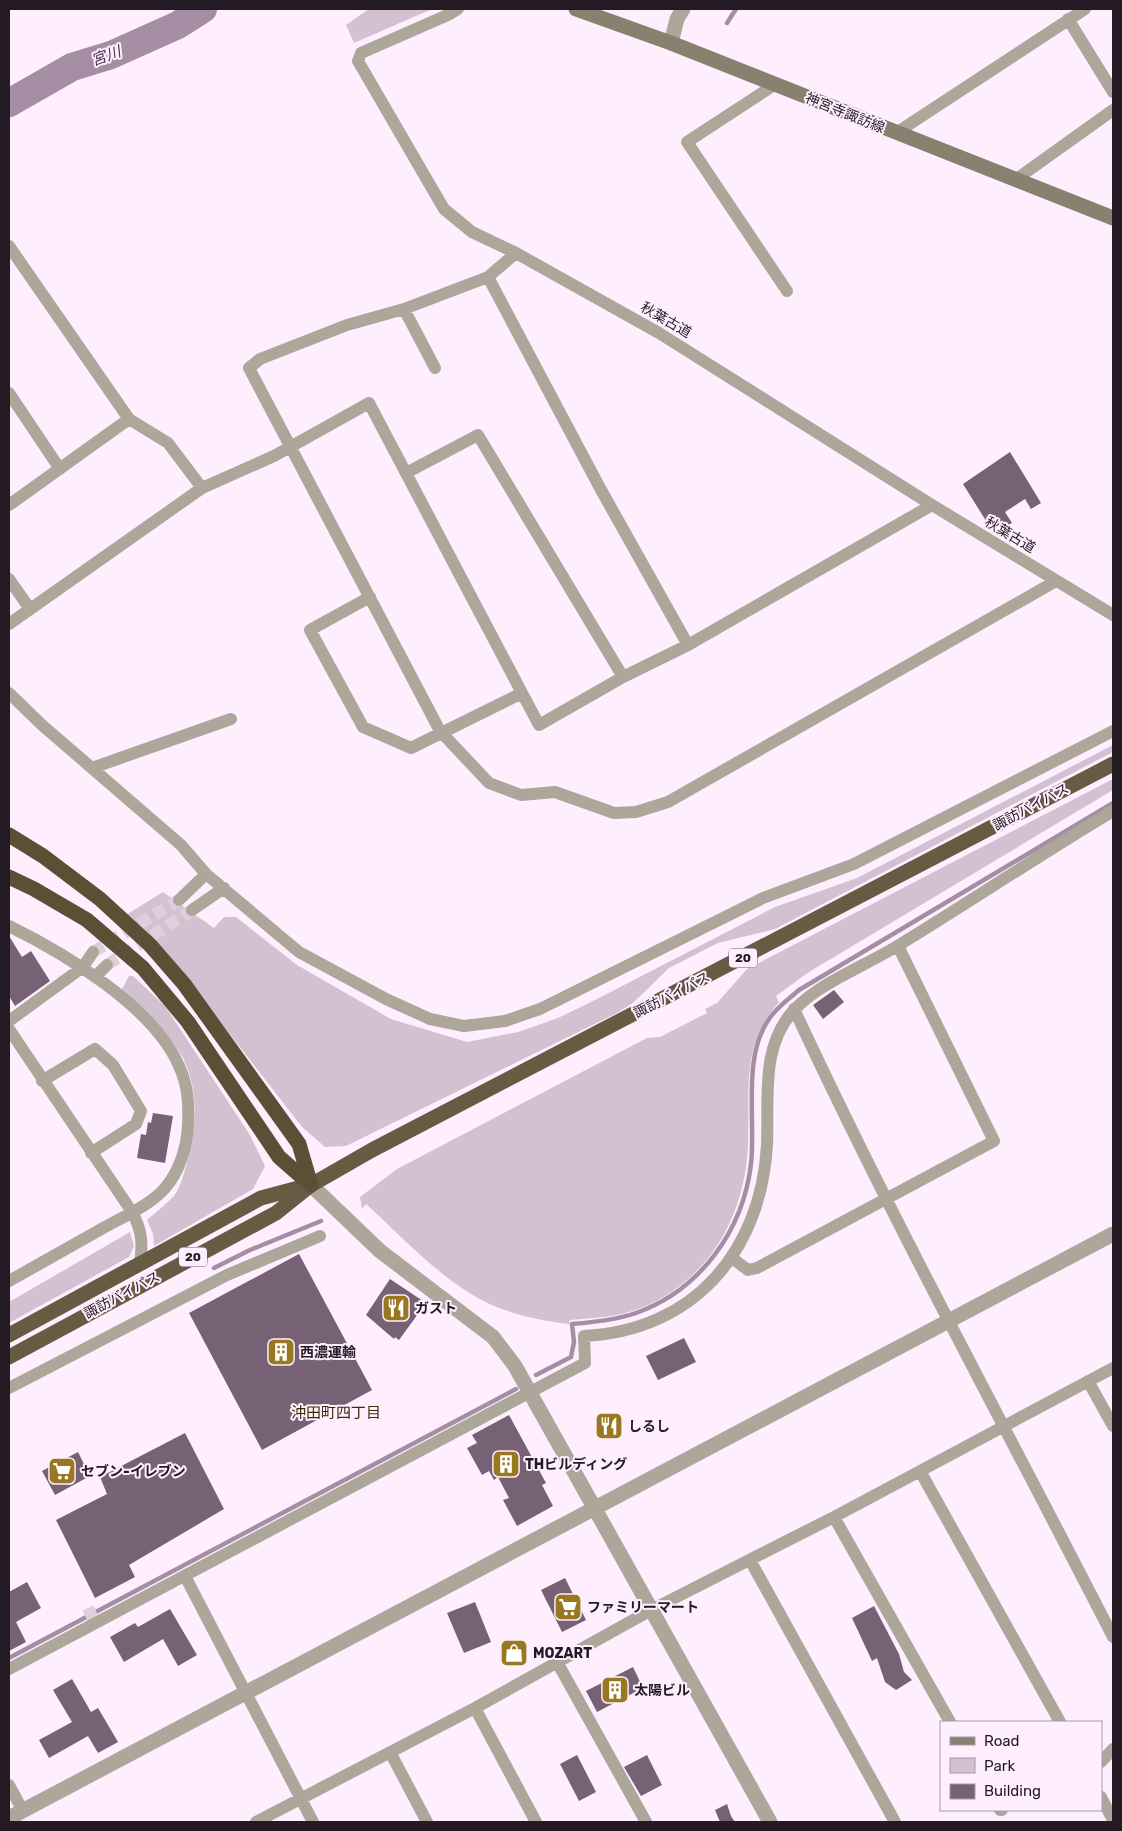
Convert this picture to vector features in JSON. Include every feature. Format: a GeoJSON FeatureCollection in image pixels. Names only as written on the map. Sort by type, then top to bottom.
{"type":"FeatureCollection","features":[{"type":"Feature","properties":{"kind":"highway","name":"諏訪バイパス"},"geometry":{"type":"LineString","coordinates":[[9,1357],[276,1213],[311,1185],[372,1150],[1113,764]]}},
{"type":"Feature","properties":{"kind":"highway"},"geometry":{"type":"LineString","coordinates":[[9,836],[44,856],[100,899],[150,945],[184,984],[299,1144],[311,1185]]}},
{"type":"Feature","properties":{"kind":"highway"},"geometry":{"type":"LineString","coordinates":[[9,876],[87,920],[142,968],[188,1022],[279,1157],[311,1185]]}},
{"type":"Feature","properties":{"kind":"highway","name":"諏訪バイパス"},"geometry":{"type":"LineString","coordinates":[[9,1335],[261,1198],[311,1185]]}},
{"type":"Feature","properties":{"kind":"main road","name":"神宮寺諏訪線"},"geometry":{"type":"LineString","coordinates":[[576,9],[671,43],[896,134],[1113,218]]}},
{"type":"Feature","properties":{"kind":"street","name":"秋葉古道"},"geometry":{"type":"LineString","coordinates":[[458,9],[361,53],[358,61],[444,209],[472,232],[516,253],[667,338],[932,505],[1113,615]]}},
{"type":"Feature","properties":{"kind":"street"},"geometry":{"type":"LineString","coordinates":[[671,43],[683,9]]}},
{"type":"Feature","properties":{"kind":"street"},"geometry":{"type":"LineString","coordinates":[[896,134],[1084,9]]}},
{"type":"Feature","properties":{"kind":"street"},"geometry":{"type":"LineString","coordinates":[[1068,19],[1113,92]]}},
{"type":"Feature","properties":{"kind":"street"},"geometry":{"type":"LineString","coordinates":[[774,85],[687,142],[787,291]]}},
{"type":"Feature","properties":{"kind":"street"},"geometry":{"type":"LineString","coordinates":[[1015,180],[1113,110]]}},
{"type":"Feature","properties":{"kind":"street"},"geometry":{"type":"LineString","coordinates":[[9,246],[129,419],[168,443],[202,488]]}},
{"type":"Feature","properties":{"kind":"street"},"geometry":{"type":"LineString","coordinates":[[516,253],[488,277],[404,309],[348,325],[260,360],[249,368],[440,731],[489,783],[521,795],[555,792],[614,813],[636,812],[668,802],[1056,580]]}},
{"type":"Feature","properties":{"kind":"street"},"geometry":{"type":"LineString","coordinates":[[488,277],[600,488],[688,644]]}},
{"type":"Feature","properties":{"kind":"street"},"geometry":{"type":"LineString","coordinates":[[404,309],[435,368]]}},
{"type":"Feature","properties":{"kind":"street"},"geometry":{"type":"LineString","coordinates":[[9,393],[60,469]]}},
{"type":"Feature","properties":{"kind":"street"},"geometry":{"type":"LineString","coordinates":[[9,624],[202,488],[291,446],[369,403],[539,725],[623,677],[688,644],[932,505]]}},
{"type":"Feature","properties":{"kind":"street"},"geometry":{"type":"LineString","coordinates":[[9,505],[129,419]]}},
{"type":"Feature","properties":{"kind":"street"},"geometry":{"type":"LineString","coordinates":[[406,473],[478,435],[623,677]]}},
{"type":"Feature","properties":{"kind":"street"},"geometry":{"type":"LineString","coordinates":[[9,580],[30,610]]}},
{"type":"Feature","properties":{"kind":"street"},"geometry":{"type":"LineString","coordinates":[[370,596],[310,630],[363,727],[411,748],[440,731],[522,693]]}},
{"type":"Feature","properties":{"kind":"street"},"geometry":{"type":"LineString","coordinates":[[9,693],[92,768],[181,844],[206,874],[299,952],[394,1003],[430,1019],[464,1026],[505,1021],[540,1009],[586,988],[763,898],[854,864],[1113,731]]}},
{"type":"Feature","properties":{"kind":"street"},"geometry":{"type":"LineString","coordinates":[[92,768],[231,719]]}},
{"type":"Feature","properties":{"kind":"street"},"geometry":{"type":"LineString","coordinates":[[9,1669],[585,1364],[584,1336],[610,1335],[658,1321],[697,1296],[732,1258],[752,1222],[762,1183],[767,1146],[768,1079],[777,1032],[794,1009],[821,989],[898,946],[1113,811]]}},
{"type":"Feature","properties":{"kind":"street"},"geometry":{"type":"LineString","coordinates":[[180,900],[206,874]]}},
{"type":"Feature","properties":{"kind":"street"},"geometry":{"type":"LineString","coordinates":[[192,910],[224,888]]}},
{"type":"Feature","properties":{"kind":"street"},"geometry":{"type":"LineString","coordinates":[[9,926],[84,967],[142,1016],[165,1040],[179,1066],[189,1100],[187,1139],[177,1170],[165,1189],[132,1212],[9,1281]]}},
{"type":"Feature","properties":{"kind":"street"},"geometry":{"type":"LineString","coordinates":[[732,1258],[748,1270],[757,1268],[994,1141],[898,946]]}},
{"type":"Feature","properties":{"kind":"street"},"geometry":{"type":"LineString","coordinates":[[9,1021],[84,967],[93,952]]}},
{"type":"Feature","properties":{"kind":"street"},"geometry":{"type":"LineString","coordinates":[[95,977],[107,964]]}},
{"type":"Feature","properties":{"kind":"street"},"geometry":{"type":"LineString","coordinates":[[794,1009],[887,1198],[1113,1637]]}},
{"type":"Feature","properties":{"kind":"street"},"geometry":{"type":"LineString","coordinates":[[9,1029],[42,1081],[132,1212],[139,1226],[143,1245],[140,1264]]}},
{"type":"Feature","properties":{"kind":"street"},"geometry":{"type":"LineString","coordinates":[[42,1081],[95,1049],[113,1065],[141,1110],[136,1124],[91,1153]]}},
{"type":"Feature","properties":{"kind":"street"},"geometry":{"type":"LineString","coordinates":[[311,1185],[380,1251],[493,1337],[515,1366],[653,1609],[770,1822]]}},
{"type":"Feature","properties":{"kind":"street"},"geometry":{"type":"LineString","coordinates":[[9,1818],[1113,1234]]}},
{"type":"Feature","properties":{"kind":"street"},"geometry":{"type":"LineString","coordinates":[[9,1388],[226,1275],[320,1236]]}},
{"type":"Feature","properties":{"kind":"street"},"geometry":{"type":"LineString","coordinates":[[256,1822],[475,1708],[653,1609],[834,1517],[1113,1368]]}},
{"type":"Feature","properties":{"kind":"street"},"geometry":{"type":"LineString","coordinates":[[1088,1381],[1113,1426]]}},
{"type":"Feature","properties":{"kind":"street"},"geometry":{"type":"LineString","coordinates":[[920,1471],[1059,1721]]}},
{"type":"Feature","properties":{"kind":"street"},"geometry":{"type":"LineString","coordinates":[[834,1517],[949,1721]]}},
{"type":"Feature","properties":{"kind":"street"},"geometry":{"type":"LineString","coordinates":[[750,1560],[895,1822]]}},
{"type":"Feature","properties":{"kind":"street"},"geometry":{"type":"LineString","coordinates":[[185,1576],[314,1822]]}},
{"type":"Feature","properties":{"kind":"street"},"geometry":{"type":"LineString","coordinates":[[557,1662],[643,1821]]}},
{"type":"Feature","properties":{"kind":"street"},"geometry":{"type":"LineString","coordinates":[[475,1708],[536,1822]]}},
{"type":"Feature","properties":{"kind":"street"},"geometry":{"type":"LineString","coordinates":[[1102,1761],[1113,1749]]}},
{"type":"Feature","properties":{"kind":"street"},"geometry":{"type":"LineString","coordinates":[[390,1752],[427,1822]]}},
{"type":"Feature","properties":{"kind":"street"},"geometry":{"type":"LineString","coordinates":[[9,1785],[23,1811]]}},
{"type":"Feature","properties":{"kind":"street"},"geometry":{"type":"LineString","coordinates":[[1102,1799],[1113,1820]]}},
{"type":"Feature","properties":{"kind":"green space"},"geometry":{"type":"Polygon","coordinates":[[[369,9],[432,9],[354,43],[346,25],[369,9]]]}},
{"type":"Feature","properties":{"kind":"green space"},"geometry":{"type":"Polygon","coordinates":[[[1113,745],[1113,752],[775,929],[718,943],[669,968],[633,1003],[615,1014],[346,1146],[325,1147],[302,1127],[180,970],[126,915],[163,892],[214,928],[224,917],[236,917],[297,965],[391,1019],[467,1042],[518,1032],[558,1018],[775,907],[857,878],[1113,745]]]}},
{"type":"Feature","properties":{"kind":"green space"},"geometry":{"type":"Polygon","coordinates":[[[1113,779],[1113,790],[809,972],[776,996],[779,1002],[767,1018],[758,1035],[753,1052],[750,1069],[746,1169],[740,1195],[720,1242],[705,1262],[687,1280],[665,1296],[633,1311],[606,1317],[570,1320],[569,1324],[518,1314],[493,1306],[471,1294],[429,1263],[366,1204],[362,1209],[360,1197],[397,1169],[647,1038],[660,1037],[707,1013],[705,1009],[717,1003],[747,969],[1113,779]]]}},
{"type":"Feature","properties":{"kind":"green space"},"geometry":{"type":"Polygon","coordinates":[[[129,976],[133,976],[165,1006],[250,1135],[265,1166],[253,1189],[154,1246],[153,1234],[147,1220],[173,1197],[178,1190],[192,1139],[195,1111],[194,1098],[188,1071],[177,1048],[155,1022],[121,991],[129,976]]]}},
{"type":"Feature","properties":{"kind":"green space"},"geometry":{"type":"Polygon","coordinates":[[[130,1232],[134,1246],[129,1257],[9,1323],[9,1302],[130,1232]]]}},
{"type":"Feature","properties":{"kind":"building"},"geometry":{"type":"Polygon","coordinates":[[[1010,452],[1041,503],[1031,509],[1025,499],[1005,512],[1012,523],[1001,529],[995,520],[988,524],[963,484],[1010,452]]]}},
{"type":"Feature","properties":{"kind":"building"},"geometry":{"type":"Polygon","coordinates":[[[9,936],[22,957],[31,951],[50,981],[15,1006],[9,996],[9,936]]]}},
{"type":"Feature","properties":{"kind":"building"},"geometry":{"type":"Polygon","coordinates":[[[834,990],[844,1002],[823,1019],[813,1005],[834,990]]]}},
{"type":"Feature","properties":{"kind":"building"},"geometry":{"type":"Polygon","coordinates":[[[153,1113],[173,1116],[165,1163],[137,1158],[141,1134],[146,1135],[148,1122],[151,1123],[153,1113]]]}},
{"type":"Feature","properties":{"kind":"building","name":"西濃運輸"},"geometry":{"type":"Polygon","coordinates":[[[299,1254],[372,1390],[262,1450],[189,1313],[299,1254]]]}},
{"type":"Feature","properties":{"kind":"building","name":"ガスト"},"geometry":{"type":"Polygon","coordinates":[[[390,1279],[426,1303],[399,1340],[395,1337],[394,1339],[366,1315],[390,1279]]]}},
{"type":"Feature","properties":{"kind":"building"},"geometry":{"type":"Polygon","coordinates":[[[684,1338],[696,1362],[658,1380],[646,1356],[684,1338]]]}},
{"type":"Feature","properties":{"kind":"building","name":"THビルディング"},"geometry":{"type":"Polygon","coordinates":[[[509,1415],[546,1483],[542,1485],[553,1506],[517,1526],[503,1500],[509,1498],[498,1477],[494,1480],[489,1471],[482,1475],[467,1448],[477,1443],[472,1435],[509,1415]]]}},
{"type":"Feature","properties":{"kind":"building"},"geometry":{"type":"Polygon","coordinates":[[[185,1433],[224,1509],[129,1565],[135,1577],[95,1598],[56,1520],[107,1494],[100,1477],[185,1433]]]}},
{"type":"Feature","properties":{"kind":"building"},"geometry":{"type":"Polygon","coordinates":[[[78,1452],[90,1476],[55,1495],[42,1471],[78,1452]]]}},
{"type":"Feature","properties":{"kind":"building"},"geometry":{"type":"Polygon","coordinates":[[[565,1578],[586,1620],[562,1632],[541,1590],[565,1578]]]}},
{"type":"Feature","properties":{"kind":"building"},"geometry":{"type":"Polygon","coordinates":[[[27,1582],[41,1608],[16,1622],[26,1642],[9,1651],[9,1592],[27,1582]]]}},
{"type":"Feature","properties":{"kind":"building"},"geometry":{"type":"Polygon","coordinates":[[[475,1602],[491,1642],[464,1653],[447,1613],[475,1602]]]}},
{"type":"Feature","properties":{"kind":"building"},"geometry":{"type":"Polygon","coordinates":[[[874,1606],[899,1654],[904,1672],[912,1680],[896,1690],[885,1682],[877,1658],[872,1661],[852,1618],[874,1606]]]}},
{"type":"Feature","properties":{"kind":"building"},"geometry":{"type":"Polygon","coordinates":[[[170,1609],[197,1655],[178,1666],[163,1639],[124,1662],[110,1637],[135,1623],[138,1627],[170,1609]]]}},
{"type":"Feature","properties":{"kind":"building","name":"太陽ビル"},"geometry":{"type":"Polygon","coordinates":[[[633,1667],[643,1688],[597,1712],[586,1691],[633,1667]]]}},
{"type":"Feature","properties":{"kind":"building"},"geometry":{"type":"Polygon","coordinates":[[[72,1679],[91,1712],[98,1708],[118,1742],[98,1753],[88,1736],[49,1758],[39,1740],[72,1722],[53,1690],[72,1679]]]}},
{"type":"Feature","properties":{"kind":"building"},"geometry":{"type":"Polygon","coordinates":[[[577,1755],[596,1792],[579,1801],[560,1764],[577,1755]]]}},
{"type":"Feature","properties":{"kind":"building"},"geometry":{"type":"Polygon","coordinates":[[[647,1755],[662,1785],[641,1796],[624,1767],[647,1755]]]}},
{"type":"Feature","properties":{"kind":"building"},"geometry":{"type":"Polygon","coordinates":[[[727,1804],[735,1822],[720,1822],[715,1810],[727,1804]]]}},
{"type":"Feature","properties":{"kind":"waterway","name":"宮川"},"geometry":{"type":"LineString","coordinates":[[9,103],[72,67],[111,55],[178,25],[203,9]]}},
{"type":"Feature","properties":{"kind":"waterway"},"geometry":{"type":"LineString","coordinates":[[727,23],[736,9]]}},
{"type":"Feature","properties":{"kind":"waterway"},"geometry":{"type":"LineString","coordinates":[[536,1375],[571,1357],[574,1342],[572,1324],[621,1317],[659,1303],[680,1289],[698,1273],[728,1235],[739,1212],[751,1164],[752,1089],[756,1052],[761,1034],[769,1019],[779,1007],[799,990],[1113,803]]}},
{"type":"Feature","properties":{"kind":"waterway"},"geometry":{"type":"LineString","coordinates":[[214,1268],[250,1250],[321,1221]]}},
{"type":"Feature","properties":{"kind":"waterway"},"geometry":{"type":"LineString","coordinates":[[9,1658],[516,1389]]}},
{"type":"Feature","properties":{"kind":"tunnel"},"geometry":{"type":"LineString","coordinates":[[93,952],[179,900]]}},
{"type":"Feature","properties":{"kind":"tunnel"},"geometry":{"type":"LineString","coordinates":[[107,965],[192,910]]}},
{"type":"Feature","properties":{"kind":"tunnel"},"geometry":{"type":"LineString","coordinates":[[88,1608],[95,1623]]}},
{"type":"Feature","properties":{"kind":"place","name":"ガスト"},"geometry":{"type":"Point","coordinates":[396,1308]}},
{"type":"Feature","properties":{"kind":"place","name":"西濃運輸"},"geometry":{"type":"Point","coordinates":[281,1352]}},
{"type":"Feature","properties":{"kind":"place","name":"しるし"},"geometry":{"type":"Point","coordinates":[609,1426]}},
{"type":"Feature","properties":{"kind":"place","name":"THビルディング"},"geometry":{"type":"Point","coordinates":[506,1464]}},
{"type":"Feature","properties":{"kind":"place","name":"セブン-イレブン"},"geometry":{"type":"Point","coordinates":[62,1471]}},
{"type":"Feature","properties":{"kind":"place","name":"ファミリーマート"},"geometry":{"type":"Point","coordinates":[568,1607]}},
{"type":"Feature","properties":{"kind":"place","name":"MOZART"},"geometry":{"type":"Point","coordinates":[514,1653]}},
{"type":"Feature","properties":{"kind":"place","name":"太陽ビル"},"geometry":{"type":"Point","coordinates":[615,1690]}},
{"type":"Feature","properties":{"kind":"district","name":"沖田町四丁目"},"geometry":{"type":"Point","coordinates":[336,1413]}}]}
